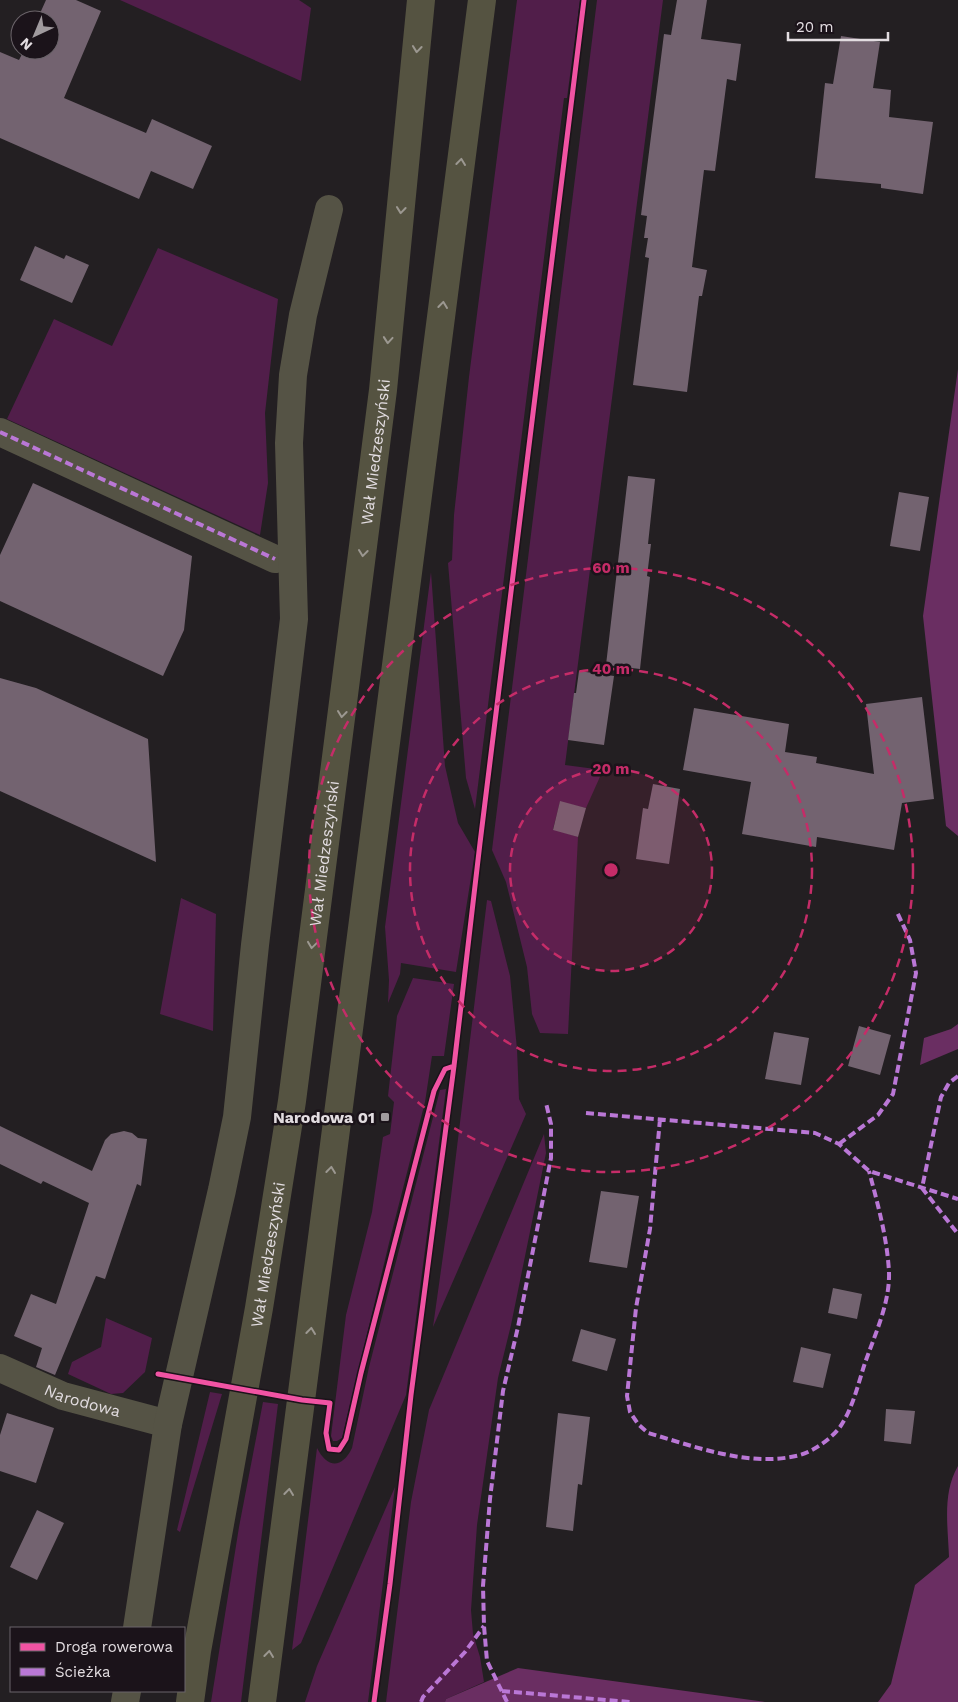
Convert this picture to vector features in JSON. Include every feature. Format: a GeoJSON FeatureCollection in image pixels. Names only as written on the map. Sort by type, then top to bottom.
{"type":"FeatureCollection","features":[{"type":"Feature","properties":{"kind":"main road","name":"Wał Miedzeszyński"},"geometry":{"type":"LineString","coordinates":[[190,1702],[202,1622],[266,1268],[292,1101],[383,390],[421,0]]}},
{"type":"Feature","properties":{"kind":"main road"},"geometry":{"type":"LineString","coordinates":[[262,1702],[482,0]]}},
{"type":"Feature","properties":{"kind":"street"},"geometry":{"type":"LineString","coordinates":[[137,1627],[168,1424],[237,1117],[255,945],[294,619],[288,443],[292,375],[303,315],[329,209]]}},
{"type":"Feature","properties":{"kind":"street"},"geometry":{"type":"LineString","coordinates":[[0,432],[275,559]]}},
{"type":"Feature","properties":{"kind":"street","name":"Narodowa"},"geometry":{"type":"LineString","coordinates":[[0,1368],[63,1396],[168,1424]]}},
{"type":"Feature","properties":{"kind":"shaded area"},"geometry":{"type":"Polygon","coordinates":[[[120,0],[299,0],[311,8],[301,81],[120,0]]]}},
{"type":"Feature","properties":{"kind":"shaded area"},"geometry":{"type":"Polygon","coordinates":[[[517,0],[580,0],[567,98],[564,98],[475,809],[466,778],[448,563],[452,560],[454,515],[469,377],[517,0]]]}},
{"type":"Feature","properties":{"kind":"shaded area"},"geometry":{"type":"Polygon","coordinates":[[[597,0],[663,0],[565,765],[603,770],[586,808],[560,802],[553,829],[578,837],[568,1034],[540,1033],[532,1014],[527,967],[506,882],[492,850],[597,0]]]}},
{"type":"Feature","properties":{"kind":"shaded area"},"geometry":{"type":"Polygon","coordinates":[[[158,248],[278,299],[265,413],[268,483],[260,535],[7,419],[54,319],[112,346],[158,248]]]}},
{"type":"Feature","properties":{"kind":"shaded area"},"geometry":{"type":"Polygon","coordinates":[[[958,369],[958,836],[946,826],[923,616],[958,369]]]}},
{"type":"Feature","properties":{"kind":"shaded area"},"geometry":{"type":"Polygon","coordinates":[[[431,572],[445,766],[458,823],[475,852],[456,972],[401,963],[400,974],[388,1003],[389,980],[385,927],[431,572]]]}},
{"type":"Feature","properties":{"kind":"shaded area"},"geometry":{"type":"Polygon","coordinates":[[[181,898],[216,914],[213,1031],[160,1014],[181,898]]]}},
{"type":"Feature","properties":{"kind":"shaded area"},"geometry":{"type":"Polygon","coordinates":[[[487,900],[491,901],[510,976],[517,1049],[519,1099],[526,1114],[433,1327],[449,1213],[487,900]]]}},
{"type":"Feature","properties":{"kind":"shaded area"},"geometry":{"type":"Polygon","coordinates":[[[413,978],[454,984],[444,1056],[432,1056],[425,1102],[342,1438],[333,1441],[331,1436],[346,1315],[372,1212],[383,1137],[390,1134],[394,1102],[388,1096],[397,1016],[413,978]]]}},
{"type":"Feature","properties":{"kind":"shaded area"},"geometry":{"type":"Polygon","coordinates":[[[958,1024],[958,1049],[920,1065],[924,1038],[951,1029],[958,1024]]]}},
{"type":"Feature","properties":{"kind":"shaded area"},"geometry":{"type":"Polygon","coordinates":[[[446,1089],[406,1395],[301,1643],[292,1650],[317,1448],[325,1459],[330,1462],[339,1463],[344,1460],[352,1448],[369,1367],[440,1090],[446,1089]]]}},
{"type":"Feature","properties":{"kind":"shaded area"},"geometry":{"type":"Polygon","coordinates":[[[544,1134],[546,1153],[511,1325],[498,1378],[477,1525],[471,1610],[473,1634],[480,1657],[484,1682],[446,1699],[445,1702],[386,1702],[411,1502],[429,1410],[544,1134]]]}},
{"type":"Feature","properties":{"kind":"shaded area"},"geometry":{"type":"Polygon","coordinates":[[[106,1318],[152,1338],[145,1372],[123,1393],[111,1394],[68,1374],[72,1362],[101,1347],[106,1318]]]}},
{"type":"Feature","properties":{"kind":"shaded area"},"geometry":{"type":"Polygon","coordinates":[[[210,1392],[222,1394],[180,1532],[177,1530],[210,1392]]]}},
{"type":"Feature","properties":{"kind":"shaded area"},"geometry":{"type":"Polygon","coordinates":[[[263,1402],[278,1404],[241,1702],[211,1702],[239,1527],[263,1402]]]}},
{"type":"Feature","properties":{"kind":"shaded area"},"geometry":{"type":"Polygon","coordinates":[[[958,1466],[958,1702],[878,1702],[891,1684],[915,1585],[949,1557],[948,1499],[953,1476],[958,1466]]]}},
{"type":"Feature","properties":{"kind":"shaded area"},"geometry":{"type":"Polygon","coordinates":[[[395,1487],[368,1702],[305,1702],[317,1666],[395,1487]]]}},
{"type":"Feature","properties":{"kind":"shaded area"},"geometry":{"type":"Polygon","coordinates":[[[518,1668],[765,1702],[445,1702],[446,1699],[518,1668]]]}},
{"type":"Feature","properties":{"kind":"building"},"geometry":{"type":"Polygon","coordinates":[[[46,0],[76,0],[101,11],[64,98],[146,133],[152,119],[212,146],[193,189],[151,171],[139,199],[0,138],[0,52],[10,56],[10,60],[60,60],[60,10],[42,10],[46,0]]]}},
{"type":"Feature","properties":{"kind":"building"},"geometry":{"type":"Polygon","coordinates":[[[677,0],[707,0],[701,39],[741,44],[736,81],[727,79],[715,171],[704,170],[692,267],[707,270],[702,296],[699,296],[687,392],[633,385],[649,258],[645,257],[648,238],[644,238],[647,216],[641,215],[664,34],[671,35],[677,0]]]}},
{"type":"Feature","properties":{"kind":"building"},"geometry":{"type":"Polygon","coordinates":[[[841,36],[880,42],[873,88],[891,90],[889,117],[933,122],[923,194],[881,188],[881,184],[815,178],[825,83],[833,84],[841,36]]]}},
{"type":"Feature","properties":{"kind":"building"},"geometry":{"type":"Polygon","coordinates":[[[35,246],[64,259],[66,255],[89,265],[72,303],[20,280],[35,246]]]}},
{"type":"Feature","properties":{"kind":"building"},"geometry":{"type":"Polygon","coordinates":[[[628,476],[655,479],[648,544],[651,544],[647,576],[650,577],[640,669],[606,665],[628,476]]]}},
{"type":"Feature","properties":{"kind":"building"},"geometry":{"type":"Polygon","coordinates":[[[33,483],[192,556],[184,630],[163,676],[0,601],[0,555],[33,483]]]}},
{"type":"Feature","properties":{"kind":"building"},"geometry":{"type":"Polygon","coordinates":[[[899,492],[929,497],[920,551],[890,546],[899,492]]]}},
{"type":"Feature","properties":{"kind":"building"},"geometry":{"type":"Polygon","coordinates":[[[579,671],[614,676],[604,745],[568,740],[579,671]]]}},
{"type":"Feature","properties":{"kind":"building"},"geometry":{"type":"Polygon","coordinates":[[[0,678],[36,688],[148,739],[156,862],[0,791],[0,678]]]}},
{"type":"Feature","properties":{"kind":"building"},"geometry":{"type":"Polygon","coordinates":[[[922,697],[934,799],[902,803],[894,850],[817,837],[816,847],[742,834],[751,782],[683,770],[694,708],[789,724],[785,752],[817,757],[816,763],[874,774],[866,704],[922,697]]]}},
{"type":"Feature","properties":{"kind":"building"},"geometry":{"type":"Polygon","coordinates":[[[653,784],[680,789],[669,864],[636,859],[643,808],[648,809],[653,784]]]}},
{"type":"Feature","properties":{"kind":"building"},"geometry":{"type":"Polygon","coordinates":[[[560,801],[586,808],[578,837],[553,830],[560,801]]]}},
{"type":"Feature","properties":{"kind":"building"},"geometry":{"type":"Polygon","coordinates":[[[859,1026],[891,1035],[880,1075],[848,1066],[859,1026]]]}},
{"type":"Feature","properties":{"kind":"building"},"geometry":{"type":"Polygon","coordinates":[[[774,1032],[809,1038],[801,1085],[765,1079],[774,1032]]]}},
{"type":"Feature","properties":{"kind":"building"},"geometry":{"type":"Polygon","coordinates":[[[0,1126],[92,1171],[105,1140],[111,1134],[124,1131],[132,1133],[138,1138],[147,1139],[141,1186],[137,1184],[105,1279],[96,1276],[55,1375],[36,1367],[42,1348],[14,1336],[31,1294],[56,1304],[89,1203],[43,1181],[41,1184],[0,1164],[0,1126]]]}},
{"type":"Feature","properties":{"kind":"building"},"geometry":{"type":"Polygon","coordinates":[[[601,1191],[639,1196],[627,1268],[589,1262],[601,1191]]]}},
{"type":"Feature","properties":{"kind":"building"},"geometry":{"type":"Polygon","coordinates":[[[833,1288],[862,1294],[857,1319],[828,1313],[833,1288]]]}},
{"type":"Feature","properties":{"kind":"building"},"geometry":{"type":"Polygon","coordinates":[[[581,1329],[616,1339],[607,1371],[572,1361],[581,1329]]]}},
{"type":"Feature","properties":{"kind":"building"},"geometry":{"type":"Polygon","coordinates":[[[801,1347],[831,1354],[823,1388],[793,1382],[801,1347]]]}},
{"type":"Feature","properties":{"kind":"building"},"geometry":{"type":"Polygon","coordinates":[[[886,1409],[915,1411],[911,1444],[884,1441],[886,1409]]]}},
{"type":"Feature","properties":{"kind":"building"},"geometry":{"type":"Polygon","coordinates":[[[7,1413],[54,1428],[36,1483],[0,1471],[0,1435],[7,1413]]]}},
{"type":"Feature","properties":{"kind":"building"},"geometry":{"type":"Polygon","coordinates":[[[558,1413],[590,1417],[582,1485],[578,1484],[573,1531],[546,1527],[558,1413]]]}},
{"type":"Feature","properties":{"kind":"building"},"geometry":{"type":"Polygon","coordinates":[[[37,1510],[64,1523],[37,1580],[10,1567],[37,1510]]]}},
{"type":"Feature","properties":{"kind":"marked path"},"geometry":{"type":"LineString","coordinates":[[0,432],[275,559]]}},
{"type":"Feature","properties":{"kind":"marked path"},"geometry":{"type":"LineString","coordinates":[[839,1144],[878,1115],[893,1094],[916,973],[910,940],[897,912]]}},
{"type":"Feature","properties":{"kind":"marked path"},"geometry":{"type":"LineString","coordinates":[[958,1076],[949,1083],[941,1097],[922,1188],[958,1234]]}},
{"type":"Feature","properties":{"kind":"marked path"},"geometry":{"type":"LineString","coordinates":[[507,1702],[487,1661],[483,1586],[490,1499],[503,1391],[518,1327],[551,1158],[551,1124],[546,1103]]}},
{"type":"Feature","properties":{"kind":"marked path"},"geometry":{"type":"LineString","coordinates":[[586,1113],[815,1133],[839,1144],[869,1171],[958,1199]]}},
{"type":"Feature","properties":{"kind":"marked path"},"geometry":{"type":"LineString","coordinates":[[660,1119],[650,1229],[636,1308],[627,1396],[630,1412],[638,1424],[648,1433],[704,1450],[762,1459],[800,1455],[828,1440],[845,1420],[881,1318],[889,1284],[884,1234],[869,1171]]}},
{"type":"Feature","properties":{"kind":"marked path"},"geometry":{"type":"LineString","coordinates":[[421,1702],[423,1697],[465,1652],[484,1626]]}},
{"type":"Feature","properties":{"kind":"marked path"},"geometry":{"type":"LineString","coordinates":[[502,1691],[630,1702]]}},
{"type":"Feature","properties":{"kind":"cycle path"},"geometry":{"type":"LineString","coordinates":[[374,1702],[390,1584],[411,1395],[454,1066],[584,0]]}},
{"type":"Feature","properties":{"kind":"cycle path"},"geometry":{"type":"LineString","coordinates":[[158,1374],[302,1400],[330,1403],[326,1433],[329,1449],[339,1450],[346,1439],[361,1373],[434,1091],[445,1069],[454,1066]]}},
{"type":"Feature","properties":{"kind":"place","name":"Narodowa 01"},"geometry":{"type":"Point","coordinates":[385,1117]}}]}
